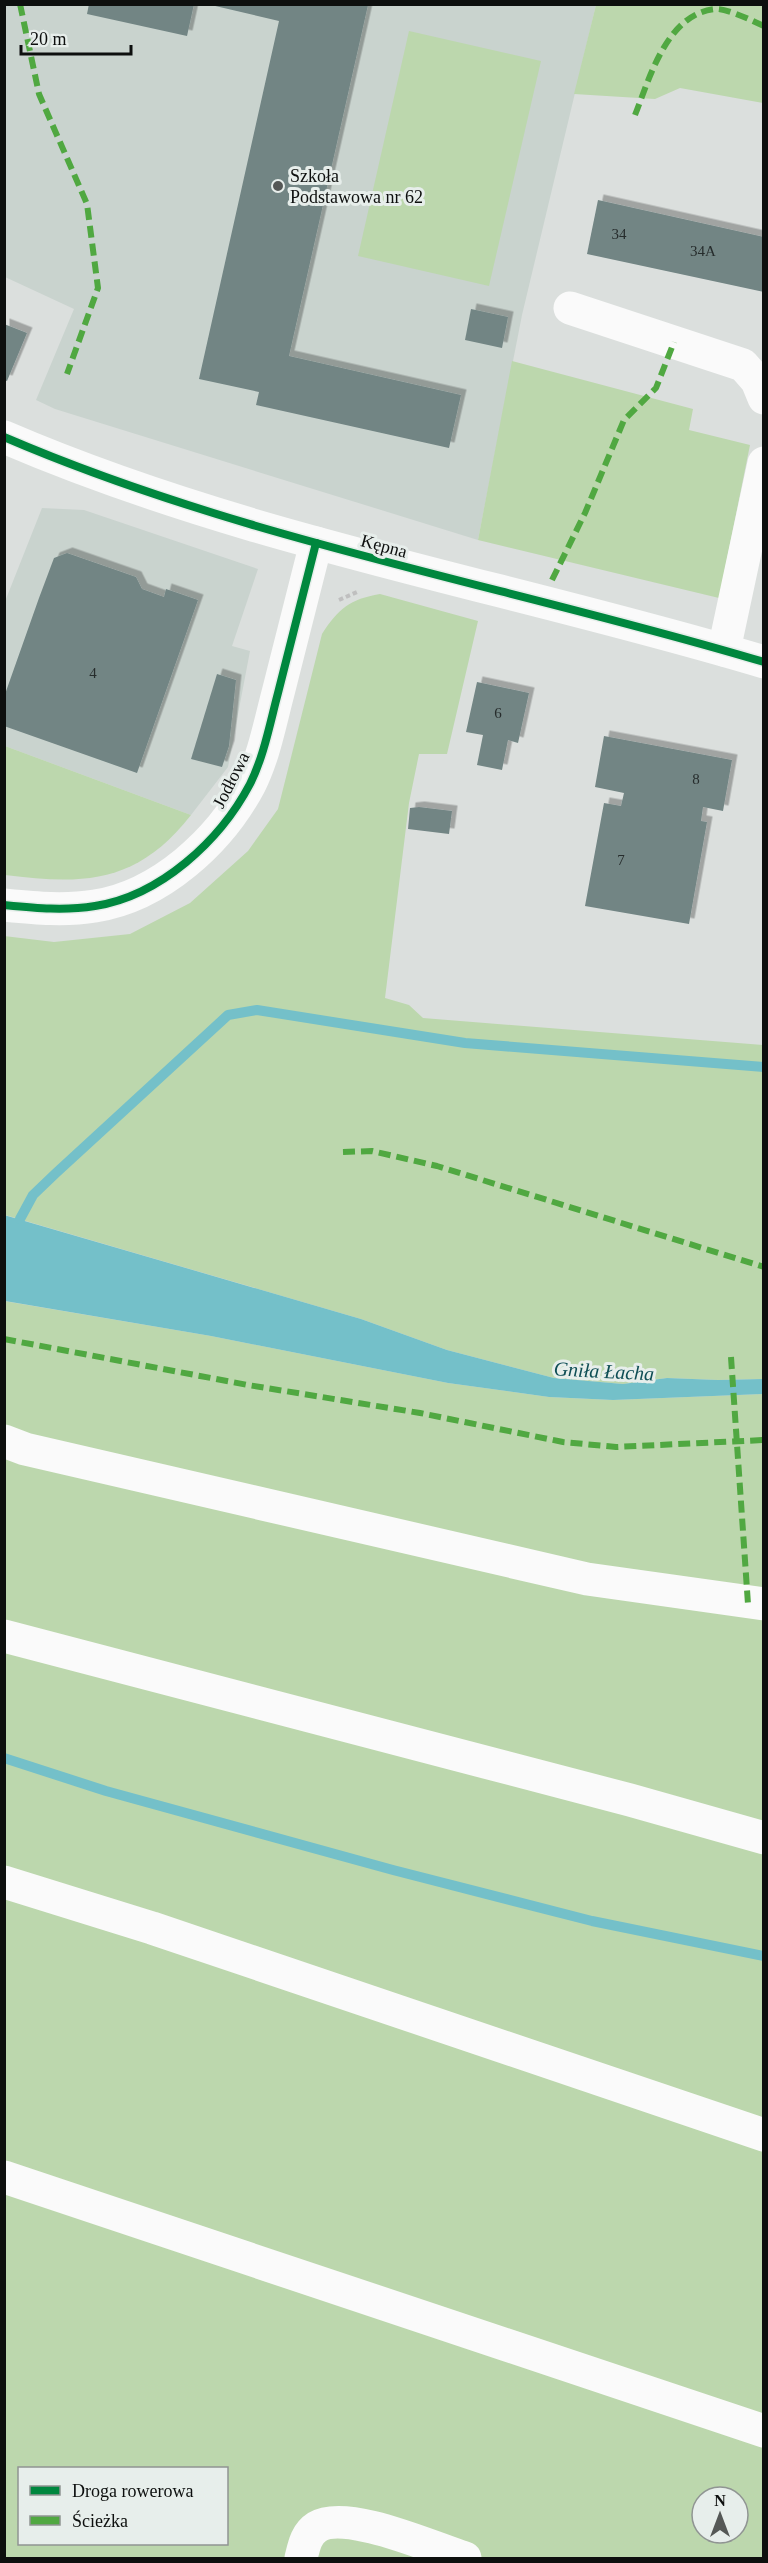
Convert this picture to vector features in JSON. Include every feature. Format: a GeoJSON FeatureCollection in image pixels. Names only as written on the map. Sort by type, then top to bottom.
{"type":"FeatureCollection","features":[{"type":"Feature","properties":{"kind":"street"},"geometry":{"type":"LineString","coordinates":[[570,308],[743,365],[757,381],[764,398]]}},
{"type":"Feature","properties":{"kind":"street","name":"Kępna"},"geometry":{"type":"LineString","coordinates":[[4,437],[151,494],[315,543],[764,662]]}},
{"type":"Feature","properties":{"kind":"street"},"geometry":{"type":"LineString","coordinates":[[724,650],[764,462]]}},
{"type":"Feature","properties":{"kind":"street","name":"Jodłowa"},"geometry":{"type":"LineString","coordinates":[[4,905],[49,910],[96,906],[140,893],[188,861],[229,818],[250,782],[265,743],[315,543]]}},
{"type":"Feature","properties":{"kind":"street"},"geometry":{"type":"LineString","coordinates":[[4,1441],[25,1449],[586,1579],[748,1604],[764,1604]]}},
{"type":"Feature","properties":{"kind":"street"},"geometry":{"type":"LineString","coordinates":[[4,1636],[630,1800],[764,1838]]}},
{"type":"Feature","properties":{"kind":"street"},"geometry":{"type":"LineString","coordinates":[[4,1882],[163,1932],[764,2136]]}},
{"type":"Feature","properties":{"kind":"street"},"geometry":{"type":"LineString","coordinates":[[4,2178],[764,2431]]}},
{"type":"Feature","properties":{"kind":"street"},"geometry":{"type":"LineString","coordinates":[[301,2559],[306,2538],[317,2527],[331,2521],[354,2522],[465,2559]]}},
{"type":"Feature","properties":{"kind":"path"},"geometry":{"type":"LineString","coordinates":[[334,604],[345,596],[365,590]]}},
{"type":"Feature","properties":{"kind":"shaded area","name":"Szkoła Podstawowa nr 62"},"geometry":{"type":"Polygon","coordinates":[[[5,5],[596,5],[522,315],[478,540],[55,409],[36,400],[74,309],[5,277],[5,5]]]}},
{"type":"Feature","properties":{"kind":"shaded area"},"geometry":{"type":"Polygon","coordinates":[[[42,508],[84,510],[258,569],[232,646],[250,651],[228,767],[191,815],[5,746],[4,604],[42,508]]]}},
{"type":"Feature","properties":{"kind":"green space"},"geometry":{"type":"Polygon","coordinates":[[[596,5],[763,5],[763,103],[680,88],[655,99],[574,94],[596,5]]]}},
{"type":"Feature","properties":{"kind":"green space"},"geometry":{"type":"Polygon","coordinates":[[[409,31],[541,61],[489,286],[358,256],[409,31]]]}},
{"type":"Feature","properties":{"kind":"green space"},"geometry":{"type":"Polygon","coordinates":[[[512,361],[693,409],[689,430],[750,445],[719,598],[478,540],[512,361]]]}},
{"type":"Feature","properties":{"kind":"green space"},"geometry":{"type":"Polygon","coordinates":[[[380,594],[478,621],[447,754],[419,754],[409,803],[385,998],[409,1005],[423,1018],[763,1045],[763,1379],[667,1378],[623,1384],[554,1378],[447,1350],[361,1319],[5,1215],[4,936],[54,942],[130,934],[190,903],[248,851],[278,809],[322,634],[346,606],[380,594]]]}},
{"type":"Feature","properties":{"kind":"green space"},"geometry":{"type":"Polygon","coordinates":[[[4,746],[191,815],[171,838],[150,855],[129,867],[107,875],[60,880],[5,875],[4,746]]]}},
{"type":"Feature","properties":{"kind":"green space"},"geometry":{"type":"Polygon","coordinates":[[[4,1301],[211,1336],[448,1383],[549,1397],[613,1400],[763,1394],[763,2558],[5,2558],[4,1301]]]}},
{"type":"Feature","properties":{"kind":"water","name":"Gniła Łacha"},"geometry":{"type":"Polygon","coordinates":[[[4,1215],[361,1319],[447,1350],[554,1378],[623,1384],[667,1378],[763,1379],[763,1394],[613,1400],[549,1397],[448,1383],[211,1336],[5,1301],[4,1215]]]}},
{"type":"Feature","properties":{"kind":"building"},"geometry":{"type":"Polygon","coordinates":[[[89,4],[194,4],[187,36],[87,14],[89,4]]]}},
{"type":"Feature","properties":{"kind":"building"},"geometry":{"type":"Polygon","coordinates":[[[211,5],[368,5],[289,356],[461,395],[449,448],[256,405],[259,392],[199,379],[279,21],[211,5]]]}},
{"type":"Feature","properties":{"kind":"building"},"geometry":{"type":"Polygon","coordinates":[[[598,200],[764,237],[764,292],[587,254],[598,200]]]}},
{"type":"Feature","properties":{"kind":"building"},"geometry":{"type":"Polygon","coordinates":[[[471,309],[508,317],[502,348],[465,340],[471,309]]]}},
{"type":"Feature","properties":{"kind":"building"},"geometry":{"type":"Polygon","coordinates":[[[4,324],[27,333],[7,381],[4,380],[4,324]]]}},
{"type":"Feature","properties":{"kind":"building"},"geometry":{"type":"Polygon","coordinates":[[[67,553],[136,577],[142,589],[164,597],[166,589],[198,600],[137,773],[4,726],[4,697],[39,598],[54,558],[67,553]]]}},
{"type":"Feature","properties":{"kind":"building"},"geometry":{"type":"Polygon","coordinates":[[[217,674],[236,680],[229,746],[222,767],[191,759],[217,674]]]}},
{"type":"Feature","properties":{"kind":"building"},"geometry":{"type":"Polygon","coordinates":[[[477,682],[529,693],[518,743],[508,740],[502,770],[477,765],[483,735],[466,732],[477,682]]]}},
{"type":"Feature","properties":{"kind":"building"},"geometry":{"type":"Polygon","coordinates":[[[604,736],[732,760],[723,811],[703,807],[701,821],[707,822],[689,924],[585,906],[604,803],[621,806],[624,793],[595,787],[604,736]]]}},
{"type":"Feature","properties":{"kind":"building"},"geometry":{"type":"Polygon","coordinates":[[[410,808],[452,811],[449,834],[408,829],[410,808]]]}},
{"type":"Feature","properties":{"kind":"waterway"},"geometry":{"type":"LineString","coordinates":[[20,1219],[33,1195],[228,1015],[257,1010],[465,1043],[764,1067]]}},
{"type":"Feature","properties":{"kind":"waterway"},"geometry":{"type":"LineString","coordinates":[[4,1758],[106,1791],[393,1870],[592,1921],[764,1956]]}},
{"type":"Feature","properties":{"kind":"marked path"},"geometry":{"type":"LineString","coordinates":[[20,4],[39,94],[87,204],[98,288],[67,374]]}},
{"type":"Feature","properties":{"kind":"marked path"},"geometry":{"type":"LineString","coordinates":[[635,115],[654,66],[684,22],[698,13],[720,9],[764,26]]}},
{"type":"Feature","properties":{"kind":"marked path"},"geometry":{"type":"LineString","coordinates":[[552,580],[585,513],[624,420],[656,388],[674,342]]}},
{"type":"Feature","properties":{"kind":"marked path"},"geometry":{"type":"LineString","coordinates":[[343,1152],[372,1151],[437,1166],[764,1267]]}},
{"type":"Feature","properties":{"kind":"marked path"},"geometry":{"type":"LineString","coordinates":[[4,1339],[248,1385],[420,1413],[563,1442],[616,1447],[764,1440]]}},
{"type":"Feature","properties":{"kind":"marked path"},"geometry":{"type":"LineString","coordinates":[[731,1357],[748,1604]]}},
{"type":"Feature","properties":{"kind":"cycle path"},"geometry":{"type":"LineString","coordinates":[[4,437],[96,474],[190,506],[285,534],[764,662]]}},
{"type":"Feature","properties":{"kind":"cycle path"},"geometry":{"type":"LineString","coordinates":[[4,905],[72,908],[95,906],[119,900],[142,891],[186,863],[222,826],[250,784],[259,762],[316,543]]}},
{"type":"Feature","properties":{"kind":"place","name":"Szkoła Podstawowa nr 62"},"geometry":{"type":"Point","coordinates":[278,186]}}]}
